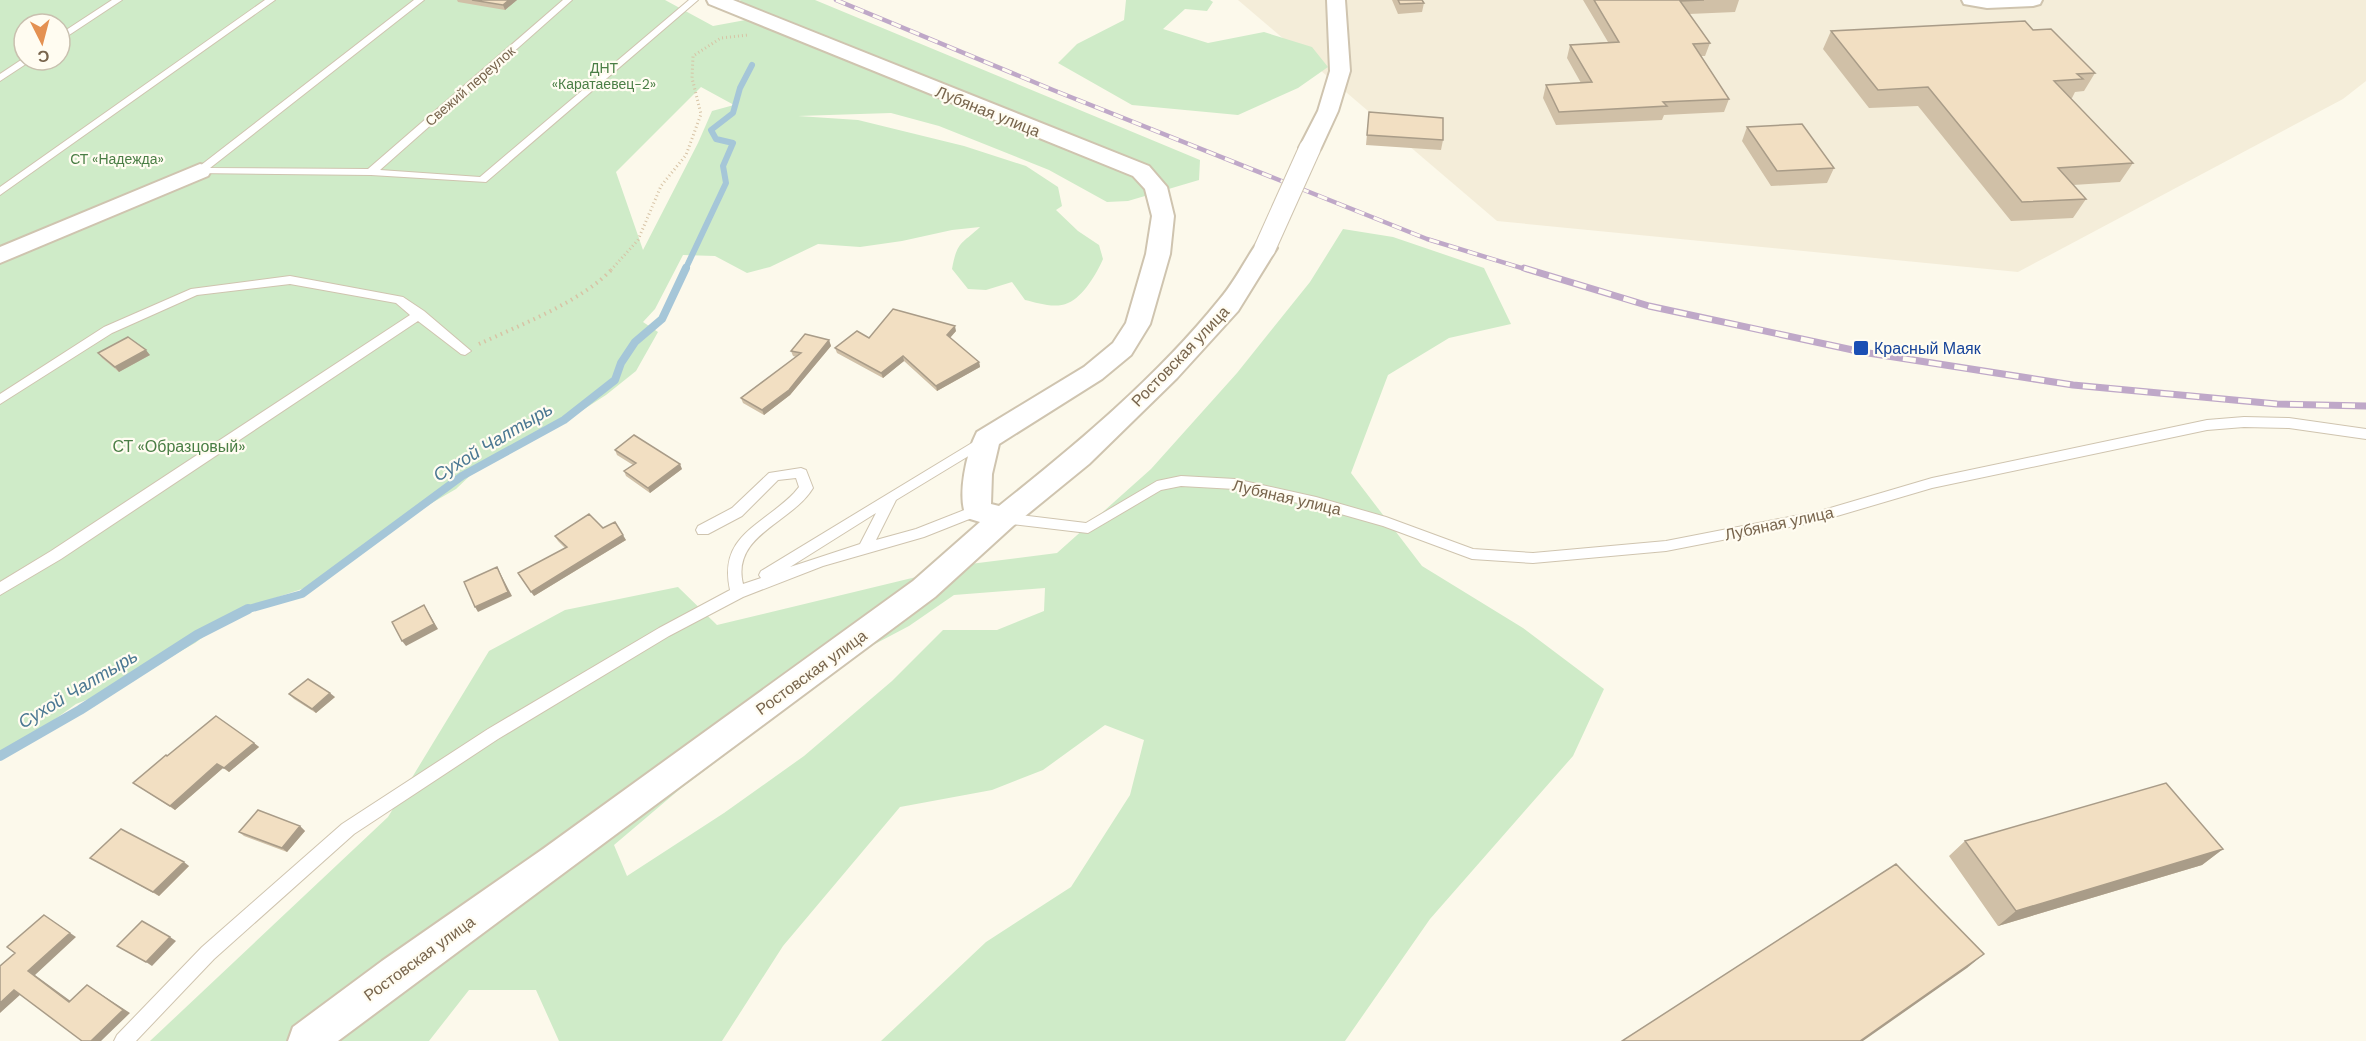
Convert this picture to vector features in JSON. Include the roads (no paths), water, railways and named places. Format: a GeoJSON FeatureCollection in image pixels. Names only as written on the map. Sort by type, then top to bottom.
{"type":"FeatureCollection","features":[{"type":"Feature","properties":{"kind":"street","name":"Лубяная улица"},"geometry":{"type":"LineString","coordinates":[[716,0],[1141,171],[1156,187],[1163,216],[1158,254],[1138,324],[1122,349],[1093,373],[987,439]]}},
{"type":"Feature","properties":{"kind":"street","name":"Ростовская улица"},"geometry":{"type":"LineString","coordinates":[[307,1041],[395,974],[555,861],[924,589],[990,514],[1079,458],[1168,372],[1229,305],[1265,248],[1328,111],[1340,71],[1336,0]]}},
{"type":"Feature","properties":{"kind":"street"},"geometry":{"type":"LineString","coordinates":[[1971,0],[1987,2],[2033,0]]}},
{"type":"Feature","properties":{"kind":"street"},"geometry":{"type":"LineString","coordinates":[[0,256],[200,171]]}},
{"type":"Feature","properties":{"kind":"street"},"geometry":{"type":"LineString","coordinates":[[987,439],[978,474],[990,514]]}},
{"type":"Feature","properties":{"kind":"lane"},"geometry":{"type":"LineString","coordinates":[[72,30],[118,0]]}},
{"type":"Feature","properties":{"kind":"lane"},"geometry":{"type":"LineString","coordinates":[[0,192],[271,0]]}},
{"type":"Feature","properties":{"kind":"lane"},"geometry":{"type":"LineString","coordinates":[[200,171],[420,0]]}},
{"type":"Feature","properties":{"kind":"lane","name":"Свежий переулок"},"geometry":{"type":"LineString","coordinates":[[372,172],[568,0]]}},
{"type":"Feature","properties":{"kind":"lane"},"geometry":{"type":"LineString","coordinates":[[200,171],[372,172],[483,180],[694,0]]}},
{"type":"Feature","properties":{"kind":"lane"},"geometry":{"type":"LineString","coordinates":[[0,400],[108,330],[195,292],[290,280],[399,300],[465,351]]}},
{"type":"Feature","properties":{"kind":"lane"},"geometry":{"type":"LineString","coordinates":[[0,590],[420,314]]}},
{"type":"Feature","properties":{"kind":"lane","name":"Лубяная улица"},"geometry":{"type":"LineString","coordinates":[[990,514],[1088,528],[1157,486],[1181,481],[1235,484],[1316,502],[1386,522],[1472,554],[1533,558],[1666,546],[1820,516],[1932,483],[2207,425],[2244,422],[2289,423],[2366,434]]}},
{"type":"Feature","properties":{"kind":"lane"},"geometry":{"type":"LineString","coordinates":[[703,530],[737,512],[774,476],[801,473],[806,488],[790,505],[752,533],[734,557],[733,578],[738,593],[987,439]]}},
{"type":"Feature","properties":{"kind":"lane"},"geometry":{"type":"LineString","coordinates":[[864,550],[891,497]]}},
{"type":"Feature","properties":{"kind":"lane","name":"Ростовская улица"},"geometry":{"type":"LineString","coordinates":[[123,1041],[208,953],[348,829],[493,734],[664,632],[738,593],[820,561],[990,514]]}},
{"type":"Feature","properties":{"kind":"waterway","name":"Сухой Чалтырь"},"geometry":{"type":"LineString","coordinates":[[685,270],[726,183],[723,166],[733,143],[716,139],[711,130],[733,113],[740,88],[752,65]]}},
{"type":"Feature","properties":{"kind":"waterway","name":"Сухой Чалтырь"},"geometry":{"type":"LineString","coordinates":[[247,609],[302,594],[462,476],[564,420],[615,380],[621,363],[635,342],[662,319],[686,268]]}},
{"type":"Feature","properties":{"kind":"waterway","name":"Сухой Чалтырь"},"geometry":{"type":"LineString","coordinates":[[0,756],[80,710],[197,635],[247,609]]}},
{"type":"Feature","properties":{"kind":"railway"},"geometry":{"type":"LineString","coordinates":[[836,0],[1053,90],[1427,239],[1528,270]]}},
{"type":"Feature","properties":{"kind":"railway"},"geometry":{"type":"LineString","coordinates":[[1524,268],[1649,306],[1862,352],[2073,385],[2277,404],[2366,406]]}},
{"type":"Feature","properties":{"kind":"place","name":"Красный Маяк"},"geometry":{"type":"Point","coordinates":[1861,348]}},
{"type":"Feature","properties":{"kind":"park label","name":"ДНТ «Каратаевец-2»"},"geometry":{"type":"Point","coordinates":[604,76]}},
{"type":"Feature","properties":{"kind":"park label","name":"СТ «Надежда»"},"geometry":{"type":"Point","coordinates":[117,159]}},
{"type":"Feature","properties":{"kind":"park label","name":"СТ «Образцовый»"},"geometry":{"type":"Point","coordinates":[179,446]}}]}
